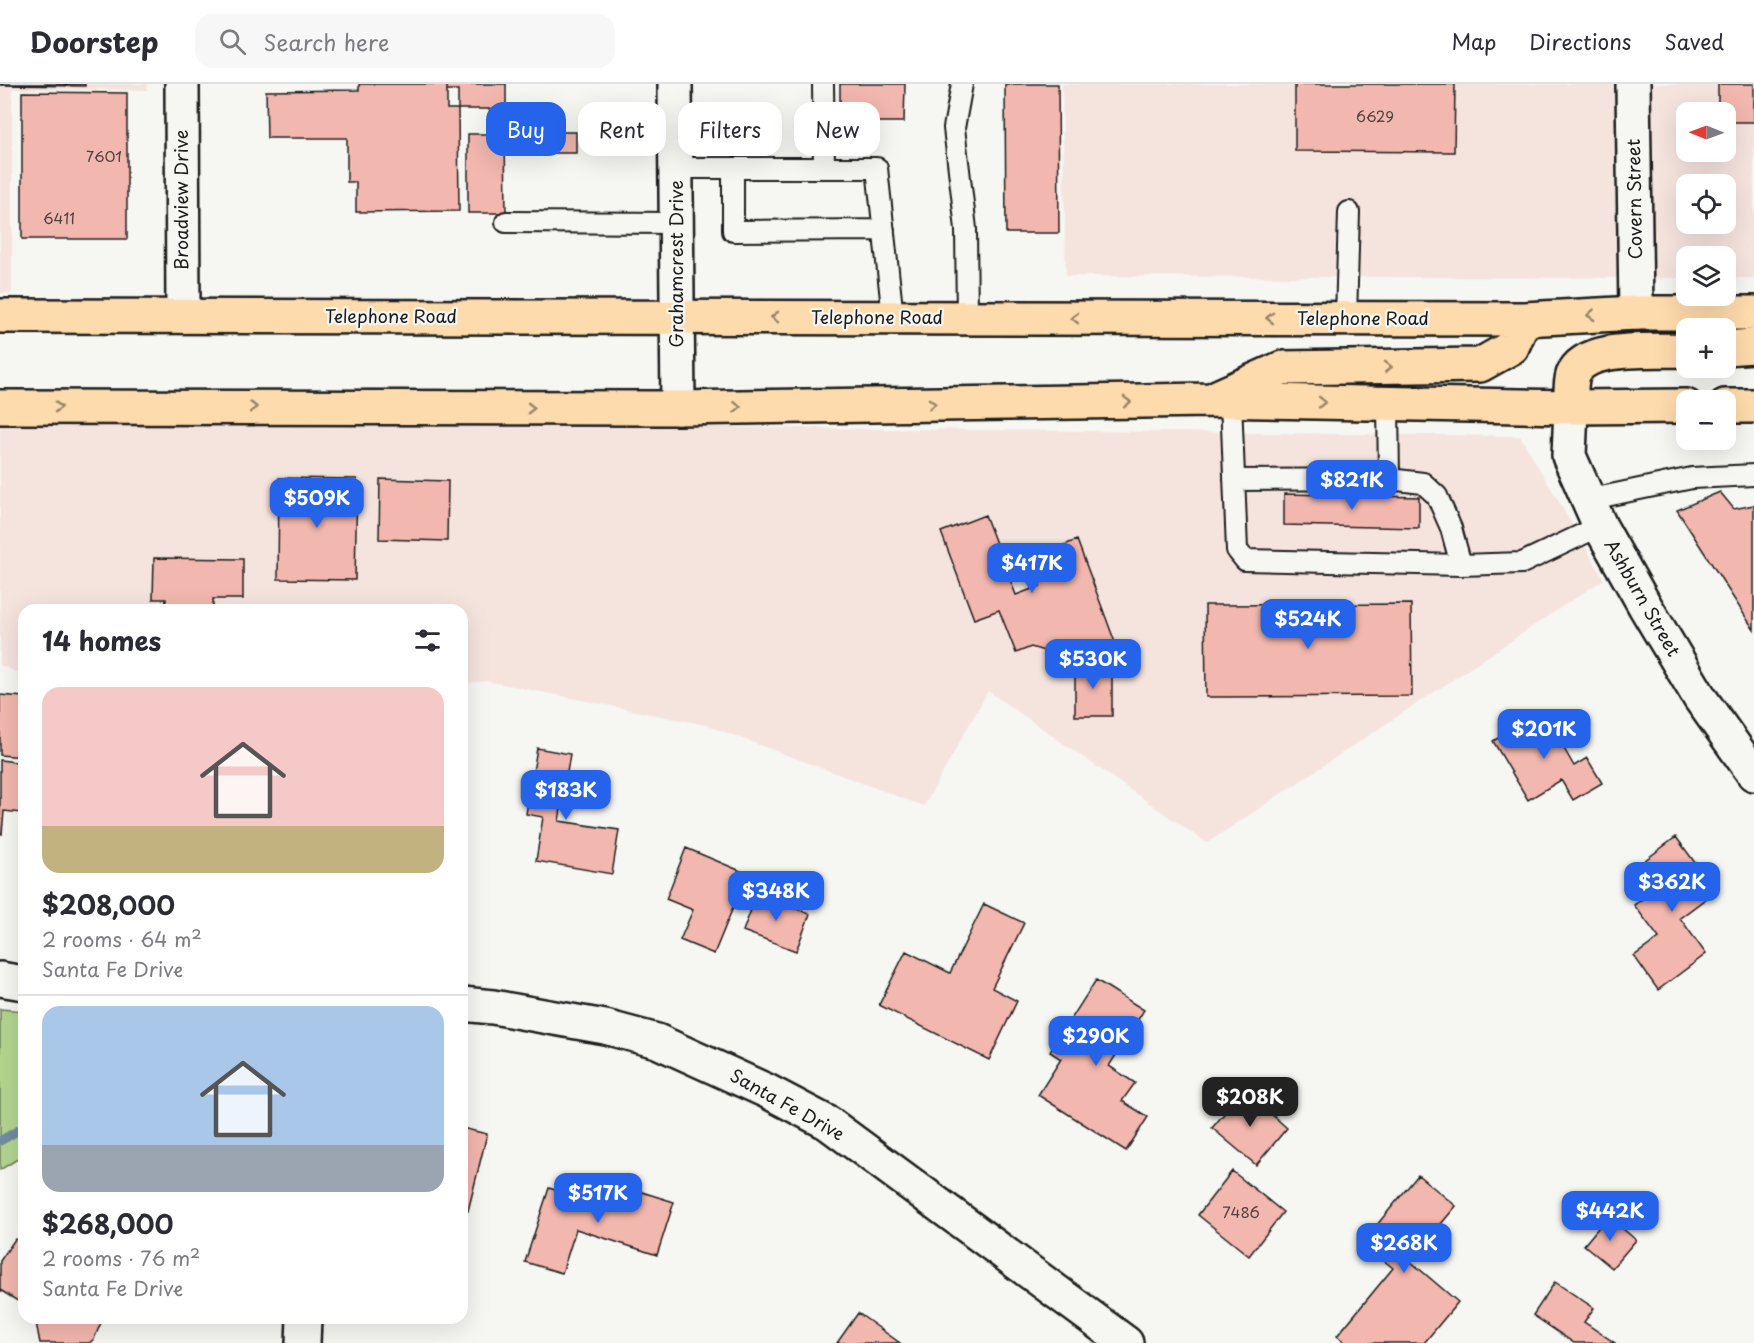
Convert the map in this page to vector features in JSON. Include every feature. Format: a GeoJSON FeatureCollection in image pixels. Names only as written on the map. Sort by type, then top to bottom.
{"type":"FeatureCollection","features":[{"type":"Feature","properties":{"kind":"main road","name":"Telephone Road"},"geometry":{"type":"LineString","coordinates":[[0,316],[1524,319],[1636,313],[1754,313]]}},
{"type":"Feature","properties":{"kind":"main road"},"geometry":{"type":"LineString","coordinates":[[1220,401],[1282,368],[1480,365],[1512,347],[1524,319]]}},
{"type":"Feature","properties":{"kind":"main road"},"geometry":{"type":"LineString","coordinates":[[1736,347],[1754,346]]}},
{"type":"Feature","properties":{"kind":"main road"},"geometry":{"type":"LineString","coordinates":[[1571,407],[1573,374],[1586,360],[1609,352],[1676,350]]}},
{"type":"Feature","properties":{"kind":"main road"},"geometry":{"type":"LineString","coordinates":[[0,407],[678,408],[1220,401],[1571,407],[1676,406]]}},
{"type":"Feature","properties":{"kind":"main road"},"geometry":{"type":"LineString","coordinates":[[1736,406],[1754,406]]}},
{"type":"Feature","properties":{"kind":"street","name":"Broadview Drive"},"geometry":{"type":"LineString","coordinates":[[182,84],[183,316]]}},
{"type":"Feature","properties":{"kind":"street","name":"Grahamcrest Drive"},"geometry":{"type":"LineString","coordinates":[[675,84],[678,408]]}},
{"type":"Feature","properties":{"kind":"street","name":"Covern Street"},"geometry":{"type":"LineString","coordinates":[[1634,84],[1636,313]]}},
{"type":"Feature","properties":{"kind":"street","name":"Ashburn Street"},"geometry":{"type":"LineString","coordinates":[[1571,407],[1569,456],[1594,513],[1700,698],[1754,774]]}},
{"type":"Feature","properties":{"kind":"street"},"geometry":{"type":"LineString","coordinates":[[0,979],[18,982]]}},
{"type":"Feature","properties":{"kind":"street","name":"Santa Fe Drive"},"geometry":{"type":"LineString","coordinates":[[468,1005],[605,1027],[657,1041],[749,1082],[828,1123],[1126,1343]]}},
{"type":"Feature","properties":{"kind":"street"},"geometry":{"type":"LineString","coordinates":[[303,1343],[304,1324]]}},
{"type":"Feature","properties":{"kind":"lane"},"geometry":{"type":"LineString","coordinates":[[823,84],[824,168]]}},
{"type":"Feature","properties":{"kind":"lane"},"geometry":{"type":"LineString","coordinates":[[962,84],[954,128],[966,229],[967,318]]}},
{"type":"Feature","properties":{"kind":"lane"},"geometry":{"type":"LineString","coordinates":[[677,168],[877,168],[893,318]]}},
{"type":"Feature","properties":{"kind":"lane"},"geometry":{"type":"LineString","coordinates":[[733,168],[733,231],[884,230]]}},
{"type":"Feature","properties":{"kind":"lane"},"geometry":{"type":"LineString","coordinates":[[1346,319],[1349,212]]}},
{"type":"Feature","properties":{"kind":"lane"},"geometry":{"type":"LineString","coordinates":[[506,222],[677,223]]}},
{"type":"Feature","properties":{"kind":"lane"},"geometry":{"type":"LineString","coordinates":[[1220,401],[1234,480],[1237,550],[1245,560],[1461,565],[1522,562],[1594,513],[1692,478],[1754,475]]}},
{"type":"Feature","properties":{"kind":"lane"},"geometry":{"type":"LineString","coordinates":[[1388,404],[1389,479]]}},
{"type":"Feature","properties":{"kind":"lane"},"geometry":{"type":"LineString","coordinates":[[1234,480],[1389,479],[1423,483],[1437,496],[1451,528],[1461,565]]}},
{"type":"Feature","properties":{"kind":"shaded area"},"geometry":{"type":"Polygon","coordinates":[[[0,84],[147,84],[147,90],[12,89],[12,293],[0,293],[0,84]]]}},
{"type":"Feature","properties":{"kind":"shaded area"},"geometry":{"type":"Polygon","coordinates":[[[1062,84],[1754,84],[1754,278],[1736,278],[1736,246],[1676,246],[1676,278],[1066,276],[1062,84]]]}},
{"type":"Feature","properties":{"kind":"shaded area"},"geometry":{"type":"Polygon","coordinates":[[[271,422],[1520,436],[1604,579],[1207,843],[988,691],[924,806],[706,725],[487,681],[468,683],[468,604],[18,604],[18,672],[0,665],[0,423],[271,422]]]}},
{"type":"Feature","properties":{"kind":"green space"},"geometry":{"type":"Polygon","coordinates":[[[0,1009],[18,1010],[18,1159],[0,1170],[0,1009]]]}},
{"type":"Feature","properties":{"kind":"building"},"geometry":{"type":"Polygon","coordinates":[[[85,84],[85,86],[0,85],[85,84]]]}},
{"type":"Feature","properties":{"kind":"building"},"geometry":{"type":"Polygon","coordinates":[[[359,84],[447,84],[447,109],[458,109],[459,211],[356,212],[356,182],[347,182],[347,138],[267,138],[266,91],[359,90],[359,84]]]}},
{"type":"Feature","properties":{"kind":"building"},"geometry":{"type":"Polygon","coordinates":[[[447,84],[506,84],[506,102],[486,102],[486,109],[458,109],[458,90],[447,90],[447,84]]]}},
{"type":"Feature","properties":{"kind":"building"},"geometry":{"type":"Polygon","coordinates":[[[840,84],[905,84],[904,122],[880,122],[880,102],[840,102],[840,84]]]}},
{"type":"Feature","properties":{"kind":"building"},"geometry":{"type":"Polygon","coordinates":[[[1005,84],[1058,84],[1059,233],[1006,233],[1005,84]]]}},
{"type":"Feature","properties":{"kind":"building"},"geometry":{"type":"Polygon","coordinates":[[[1295,84],[1455,84],[1454,152],[1295,151],[1295,84]]]}},
{"type":"Feature","properties":{"kind":"building"},"geometry":{"type":"Polygon","coordinates":[[[1718,84],[1754,84],[1754,122],[1736,122],[1736,102],[1718,102],[1718,84]]]}},
{"type":"Feature","properties":{"kind":"building"},"geometry":{"type":"Polygon","coordinates":[[[22,92],[127,93],[127,239],[22,239],[22,92]]]}},
{"type":"Feature","properties":{"kind":"building"},"geometry":{"type":"Polygon","coordinates":[[[566,132],[576,132],[576,153],[566,153],[566,132]]]}},
{"type":"Feature","properties":{"kind":"building"},"geometry":{"type":"Polygon","coordinates":[[[468,134],[486,134],[486,156],[505,156],[506,213],[468,213],[468,134]]]}},
{"type":"Feature","properties":{"kind":"building"},"geometry":{"type":"Polygon","coordinates":[[[279,478],[357,479],[355,580],[278,579],[279,478]]]}},
{"type":"Feature","properties":{"kind":"building"},"geometry":{"type":"Polygon","coordinates":[[[380,479],[448,481],[447,541],[379,539],[380,479]]]}},
{"type":"Feature","properties":{"kind":"building"},"geometry":{"type":"Polygon","coordinates":[[[1720,492],[1734,509],[1754,505],[1754,630],[1677,510],[1720,492]]]}},
{"type":"Feature","properties":{"kind":"building"},"geometry":{"type":"Polygon","coordinates":[[[1284,494],[1419,497],[1419,528],[1284,525],[1284,494]]]}},
{"type":"Feature","properties":{"kind":"building"},"geometry":{"type":"Polygon","coordinates":[[[985,515],[1016,595],[1040,586],[1030,558],[1077,540],[1116,645],[1077,661],[1031,647],[1016,653],[999,610],[974,619],[941,532],[985,515]]]}},
{"type":"Feature","properties":{"kind":"building"},"geometry":{"type":"Polygon","coordinates":[[[154,558],[243,559],[243,599],[213,599],[213,604],[166,604],[166,599],[153,599],[154,558]]]}},
{"type":"Feature","properties":{"kind":"building"},"geometry":{"type":"Polygon","coordinates":[[[1411,604],[1412,696],[1206,697],[1205,605],[1411,604]]]}},
{"type":"Feature","properties":{"kind":"building"},"geometry":{"type":"Polygon","coordinates":[[[1075,664],[1112,665],[1112,716],[1075,716],[1075,664]]]}},
{"type":"Feature","properties":{"kind":"building"},"geometry":{"type":"Polygon","coordinates":[[[0,695],[18,696],[18,756],[0,755],[0,695]]]}},
{"type":"Feature","properties":{"kind":"building"},"geometry":{"type":"Polygon","coordinates":[[[1543,712],[1574,766],[1587,758],[1602,783],[1573,800],[1561,780],[1528,800],[1493,741],[1543,712]]]}},
{"type":"Feature","properties":{"kind":"building"},"geometry":{"type":"Polygon","coordinates":[[[537,748],[570,754],[559,821],[619,830],[612,874],[536,861],[543,817],[526,814],[537,748]]]}},
{"type":"Feature","properties":{"kind":"building"},"geometry":{"type":"Polygon","coordinates":[[[0,760],[18,762],[18,813],[4,811],[2,834],[0,833],[0,760]]]}},
{"type":"Feature","properties":{"kind":"building"},"geometry":{"type":"Polygon","coordinates":[[[1676,837],[1716,891],[1680,918],[1706,954],[1658,990],[1634,956],[1659,938],[1634,905],[1658,887],[1640,864],[1676,837]]]}},
{"type":"Feature","properties":{"kind":"building"},"geometry":{"type":"Polygon","coordinates":[[[686,848],[755,877],[747,897],[739,893],[714,954],[680,940],[693,910],[666,899],[686,848]]]}},
{"type":"Feature","properties":{"kind":"building"},"geometry":{"type":"Polygon","coordinates":[[[757,894],[810,914],[796,951],[743,931],[757,894]]]}},
{"type":"Feature","properties":{"kind":"building"},"geometry":{"type":"Polygon","coordinates":[[[984,904],[1024,923],[992,988],[1017,1001],[989,1060],[879,1005],[906,951],[950,973],[984,904]]]}},
{"type":"Feature","properties":{"kind":"building"},"geometry":{"type":"Polygon","coordinates":[[[1096,980],[1144,1010],[1109,1066],[1135,1083],[1122,1101],[1148,1117],[1126,1151],[1038,1095],[1061,1059],[1050,1052],[1096,980]]]}},
{"type":"Feature","properties":{"kind":"building"},"geometry":{"type":"Polygon","coordinates":[[[1244,1090],[1287,1128],[1256,1165],[1212,1128],[1244,1090]]]}},
{"type":"Feature","properties":{"kind":"building"},"geometry":{"type":"Polygon","coordinates":[[[468,1129],[487,1134],[468,1211],[468,1129]]]}},
{"type":"Feature","properties":{"kind":"building"},"geometry":{"type":"Polygon","coordinates":[[[1232,1171],[1283,1212],[1249,1256],[1198,1215],[1232,1171]]]}},
{"type":"Feature","properties":{"kind":"building"},"geometry":{"type":"Polygon","coordinates":[[[1418,1175],[1456,1206],[1410,1261],[1458,1302],[1424,1343],[1346,1343],[1337,1336],[1393,1268],[1362,1243],[1418,1175]]]}},
{"type":"Feature","properties":{"kind":"building"},"geometry":{"type":"Polygon","coordinates":[[[601,1187],[626,1195],[629,1188],[674,1202],[657,1255],[576,1229],[562,1273],[525,1262],[549,1188],[596,1203],[601,1187]]]}},
{"type":"Feature","properties":{"kind":"building"},"geometry":{"type":"Polygon","coordinates":[[[1608,1216],[1636,1240],[1612,1268],[1584,1245],[1608,1216]]]}},
{"type":"Feature","properties":{"kind":"building"},"geometry":{"type":"Polygon","coordinates":[[[15,1239],[18,1241],[18,1301],[0,1290],[0,1261],[15,1239]]]}},
{"type":"Feature","properties":{"kind":"building"},"geometry":{"type":"Polygon","coordinates":[[[1555,1282],[1594,1308],[1584,1322],[1615,1343],[1574,1343],[1533,1315],[1555,1282]]]}},
{"type":"Feature","properties":{"kind":"building"},"geometry":{"type":"Polygon","coordinates":[[[858,1313],[900,1343],[837,1343],[858,1313]]]}},
{"type":"Feature","properties":{"kind":"building"},"geometry":{"type":"Polygon","coordinates":[[[36,1324],[100,1324],[94,1339],[89,1343],[40,1343],[36,1324]]]}},
{"type":"Feature","properties":{"kind":"waterway"},"geometry":{"type":"LineString","coordinates":[[0,1141],[18,1130]]}}]}
